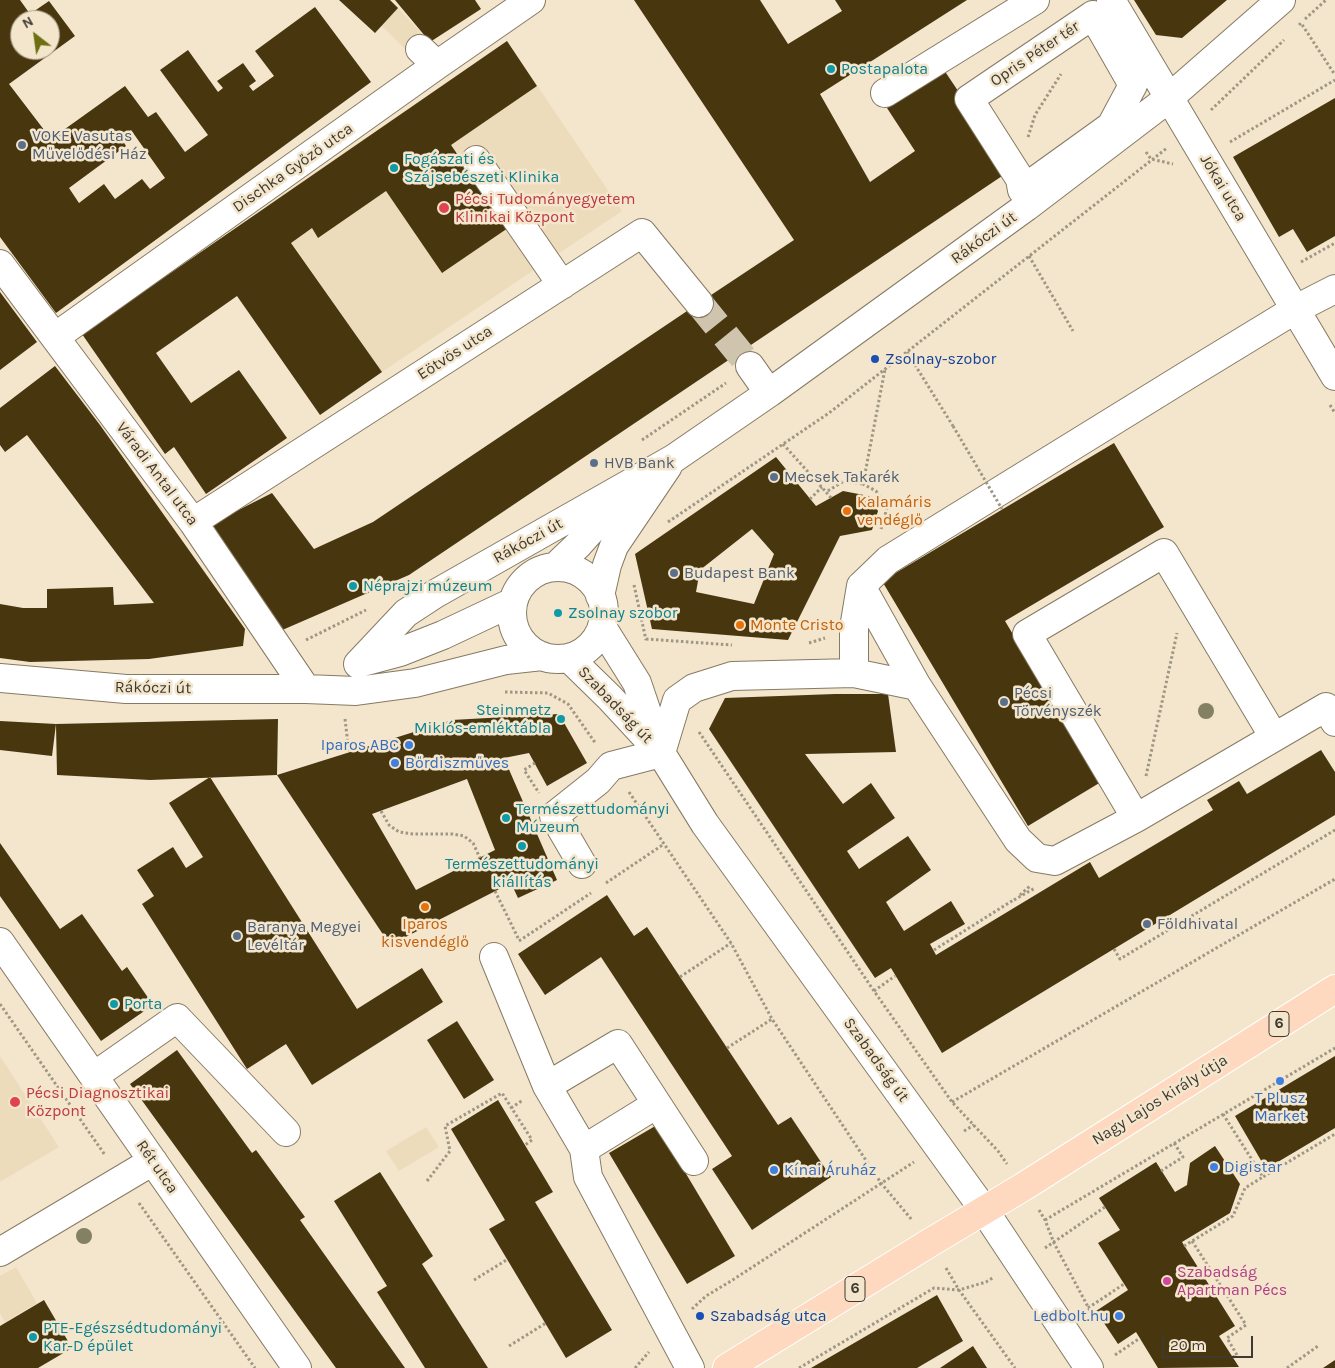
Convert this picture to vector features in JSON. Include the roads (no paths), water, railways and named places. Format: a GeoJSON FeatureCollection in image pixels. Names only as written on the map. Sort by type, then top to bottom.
{"type":"FeatureCollection","features":[{"type":"Feature","properties":{"kind":"main road","name":"Nagy Lajos király útja"},"geometry":{"type":"LineString","coordinates":[[984,1210],[1335,989]]}},
{"type":"Feature","properties":{"kind":"main road","name":"6"},"geometry":{"type":"LineString","coordinates":[[727,1368],[984,1210]]}},
{"type":"Feature","properties":{"kind":"street","name":"Dischka Győző utca"},"geometry":{"type":"LineString","coordinates":[[55,337],[428,57],[531,0]]}},
{"type":"Feature","properties":{"kind":"street"},"geometry":{"type":"LineString","coordinates":[[885,93],[1035,0]]}},
{"type":"Feature","properties":{"kind":"street","name":"Jókai utca"},"geometry":{"type":"LineString","coordinates":[[1111,0],[1335,376]]}},
{"type":"Feature","properties":{"kind":"street","name":"Rákóczi út"},"geometry":{"type":"LineString","coordinates":[[358,664],[406,613],[434,594],[673,459],[769,394],[1026,207],[1169,98],[1280,0]]}},
{"type":"Feature","properties":{"kind":"street","name":"Opris Péter tér"},"geometry":{"type":"LineString","coordinates":[[1093,15],[1133,85],[1111,126],[1022,190],[1020,179],[969,99],[1093,15]]}},
{"type":"Feature","properties":{"kind":"street"},"geometry":{"type":"LineString","coordinates":[[476,160],[562,285]]}},
{"type":"Feature","properties":{"kind":"street","name":"Eötvös utca"},"geometry":{"type":"LineString","coordinates":[[193,522],[642,233],[698,303]]}},
{"type":"Feature","properties":{"kind":"street","name":"Váradi Antal utca"},"geometry":{"type":"LineString","coordinates":[[0,264],[193,522],[306,689]]}},
{"type":"Feature","properties":{"kind":"street"},"geometry":{"type":"LineString","coordinates":[[854,673],[854,628],[861,586],[888,560],[1296,309],[1335,289]]}},
{"type":"Feature","properties":{"kind":"street"},"geometry":{"type":"LineString","coordinates":[[750,366],[769,394]]}},
{"type":"Feature","properties":{"kind":"street","name":"Rákóczi út"},"geometry":{"type":"LineString","coordinates":[[600,596],[606,565],[614,546],[673,459]]}},
{"type":"Feature","properties":{"kind":"street","name":"Rákóczi út"},"geometry":{"type":"LineString","coordinates":[[555,567],[578,545],[634,482]]}},
{"type":"Feature","properties":{"kind":"street"},"geometry":{"type":"LineString","coordinates":[[1136,818],[1027,634],[1164,553],[1274,737]]}},
{"type":"Feature","properties":{"kind":"street"},"geometry":{"type":"LineString","coordinates":[[555,567],[580,573],[590,580],[600,596],[604,611],[602,627],[598,635],[589,646],[569,658],[555,659],[542,656],[525,645],[517,634],[513,622],[513,602],[519,588],[528,578],[541,570],[555,567]]}},
{"type":"Feature","properties":{"kind":"street"},"geometry":{"type":"LineString","coordinates":[[861,586],[917,686],[1018,840],[1037,858],[1055,861],[1136,818],[1326,706],[1335,722]]}},
{"type":"Feature","properties":{"kind":"street","name":"Rákóczi út"},"geometry":{"type":"LineString","coordinates":[[306,689],[358,664],[400,652],[443,635],[513,602]]}},
{"type":"Feature","properties":{"kind":"street","name":"Szabadság út"},"geometry":{"type":"LineString","coordinates":[[602,627],[637,683],[661,753]]}},
{"type":"Feature","properties":{"kind":"street","name":"Rákóczi út"},"geometry":{"type":"LineString","coordinates":[[0,678],[126,689],[306,689],[356,691],[415,683],[506,660],[542,656]]}},
{"type":"Feature","properties":{"kind":"street","name":"Szabadság út"},"geometry":{"type":"LineString","coordinates":[[569,658],[610,698],[661,753],[705,824],[984,1210],[1089,1368]]}},
{"type":"Feature","properties":{"kind":"street"},"geometry":{"type":"LineString","coordinates":[[582,864],[554,816],[598,781],[611,766],[661,753],[677,700],[694,688],[732,676],[854,673],[917,686]]}},
{"type":"Feature","properties":{"kind":"street","name":"Rét utca"},"geometry":{"type":"LineString","coordinates":[[0,942],[297,1368]]}},
{"type":"Feature","properties":{"kind":"street"},"geometry":{"type":"LineString","coordinates":[[494,957],[547,1086],[584,1149],[588,1177],[690,1368]]}},
{"type":"Feature","properties":{"kind":"street"},"geometry":{"type":"LineString","coordinates":[[94,1076],[177,1018],[286,1132]]}},
{"type":"Feature","properties":{"kind":"street"},"geometry":{"type":"LineString","coordinates":[[547,1086],[618,1044],[694,1161]]}},
{"type":"Feature","properties":{"kind":"street"},"geometry":{"type":"LineString","coordinates":[[584,1149],[657,1104]]}},
{"type":"Feature","properties":{"kind":"street"},"geometry":{"type":"LineString","coordinates":[[0,1252],[153,1161]]}},
{"type":"Feature","properties":{"kind":"tunnel"},"geometry":{"type":"LineString","coordinates":[[699,303],[750,366]]}},
{"type":"Feature","properties":{"kind":"place","name":"Postapalota"},"geometry":{"type":"Point","coordinates":[831,69]}},
{"type":"Feature","properties":{"kind":"place","name":"VOKE Vasutas Művelődési Ház"},"geometry":{"type":"Point","coordinates":[22,145]}},
{"type":"Feature","properties":{"kind":"place","name":"Fogászati és Szájsebészeti Klinika"},"geometry":{"type":"Point","coordinates":[394,168]}},
{"type":"Feature","properties":{"kind":"place","name":"Pécsi Tudományegyetem Klinikai Központ"},"geometry":{"type":"Point","coordinates":[444,208]}},
{"type":"Feature","properties":{"kind":"place","name":"Zsolnay-szobor"},"geometry":{"type":"Point","coordinates":[875,359]}},
{"type":"Feature","properties":{"kind":"place","name":"HVB Bank"},"geometry":{"type":"Point","coordinates":[594,463]}},
{"type":"Feature","properties":{"kind":"place","name":"Mecsek Takarék"},"geometry":{"type":"Point","coordinates":[774,477]}},
{"type":"Feature","properties":{"kind":"place","name":"Kalamáris vendéglő"},"geometry":{"type":"Point","coordinates":[847,511]}},
{"type":"Feature","properties":{"kind":"place","name":"Budapest Bank"},"geometry":{"type":"Point","coordinates":[674,573]}},
{"type":"Feature","properties":{"kind":"place","name":"Néprajzi múzeum"},"geometry":{"type":"Point","coordinates":[353,586]}},
{"type":"Feature","properties":{"kind":"place","name":"Zsolnay szobor"},"geometry":{"type":"Point","coordinates":[558,613]}},
{"type":"Feature","properties":{"kind":"place","name":"Monte Cristo"},"geometry":{"type":"Point","coordinates":[740,625]}},
{"type":"Feature","properties":{"kind":"place","name":"Pécsi Törvényszék"},"geometry":{"type":"Point","coordinates":[1004,702]}},
{"type":"Feature","properties":{"kind":"place","name":"Steinmetz Miklós-emléktábla"},"geometry":{"type":"Point","coordinates":[561,719]}},
{"type":"Feature","properties":{"kind":"place","name":"Iparos ABC"},"geometry":{"type":"Point","coordinates":[409,745]}},
{"type":"Feature","properties":{"kind":"place","name":"Bőrdiszműves"},"geometry":{"type":"Point","coordinates":[395,763]}},
{"type":"Feature","properties":{"kind":"place","name":"Természettudományi Múzeum"},"geometry":{"type":"Point","coordinates":[506,818]}},
{"type":"Feature","properties":{"kind":"place","name":"Természettudományi kiállítás"},"geometry":{"type":"Point","coordinates":[522,846]}},
{"type":"Feature","properties":{"kind":"place","name":"Iparos kisvendéglő"},"geometry":{"type":"Point","coordinates":[425,907]}},
{"type":"Feature","properties":{"kind":"place","name":"Földhivatal"},"geometry":{"type":"Point","coordinates":[1147,924]}},
{"type":"Feature","properties":{"kind":"place","name":"Baranya Megyei Levéltár"},"geometry":{"type":"Point","coordinates":[237,936]}},
{"type":"Feature","properties":{"kind":"place","name":"Porta"},"geometry":{"type":"Point","coordinates":[114,1004]}},
{"type":"Feature","properties":{"kind":"place","name":"T Plusz Market"},"geometry":{"type":"Point","coordinates":[1280,1081]}},
{"type":"Feature","properties":{"kind":"place","name":"Pécsi Diagnosztikai Központ"},"geometry":{"type":"Point","coordinates":[15,1102]}},
{"type":"Feature","properties":{"kind":"place","name":"Digistar"},"geometry":{"type":"Point","coordinates":[1214,1167]}},
{"type":"Feature","properties":{"kind":"place","name":"Kínai Áruház"},"geometry":{"type":"Point","coordinates":[774,1170]}},
{"type":"Feature","properties":{"kind":"place","name":"Szabadság Apartman Pécs"},"geometry":{"type":"Point","coordinates":[1167,1281]}},
{"type":"Feature","properties":{"kind":"place","name":"Szabadság utca"},"geometry":{"type":"Point","coordinates":[700,1316]}},
{"type":"Feature","properties":{"kind":"place","name":"Ledbolt.hu"},"geometry":{"type":"Point","coordinates":[1119,1316]}},
{"type":"Feature","properties":{"kind":"place","name":"PTE-Egészsédtudományi Kar-D épület"},"geometry":{"type":"Point","coordinates":[33,1337]}}]}
